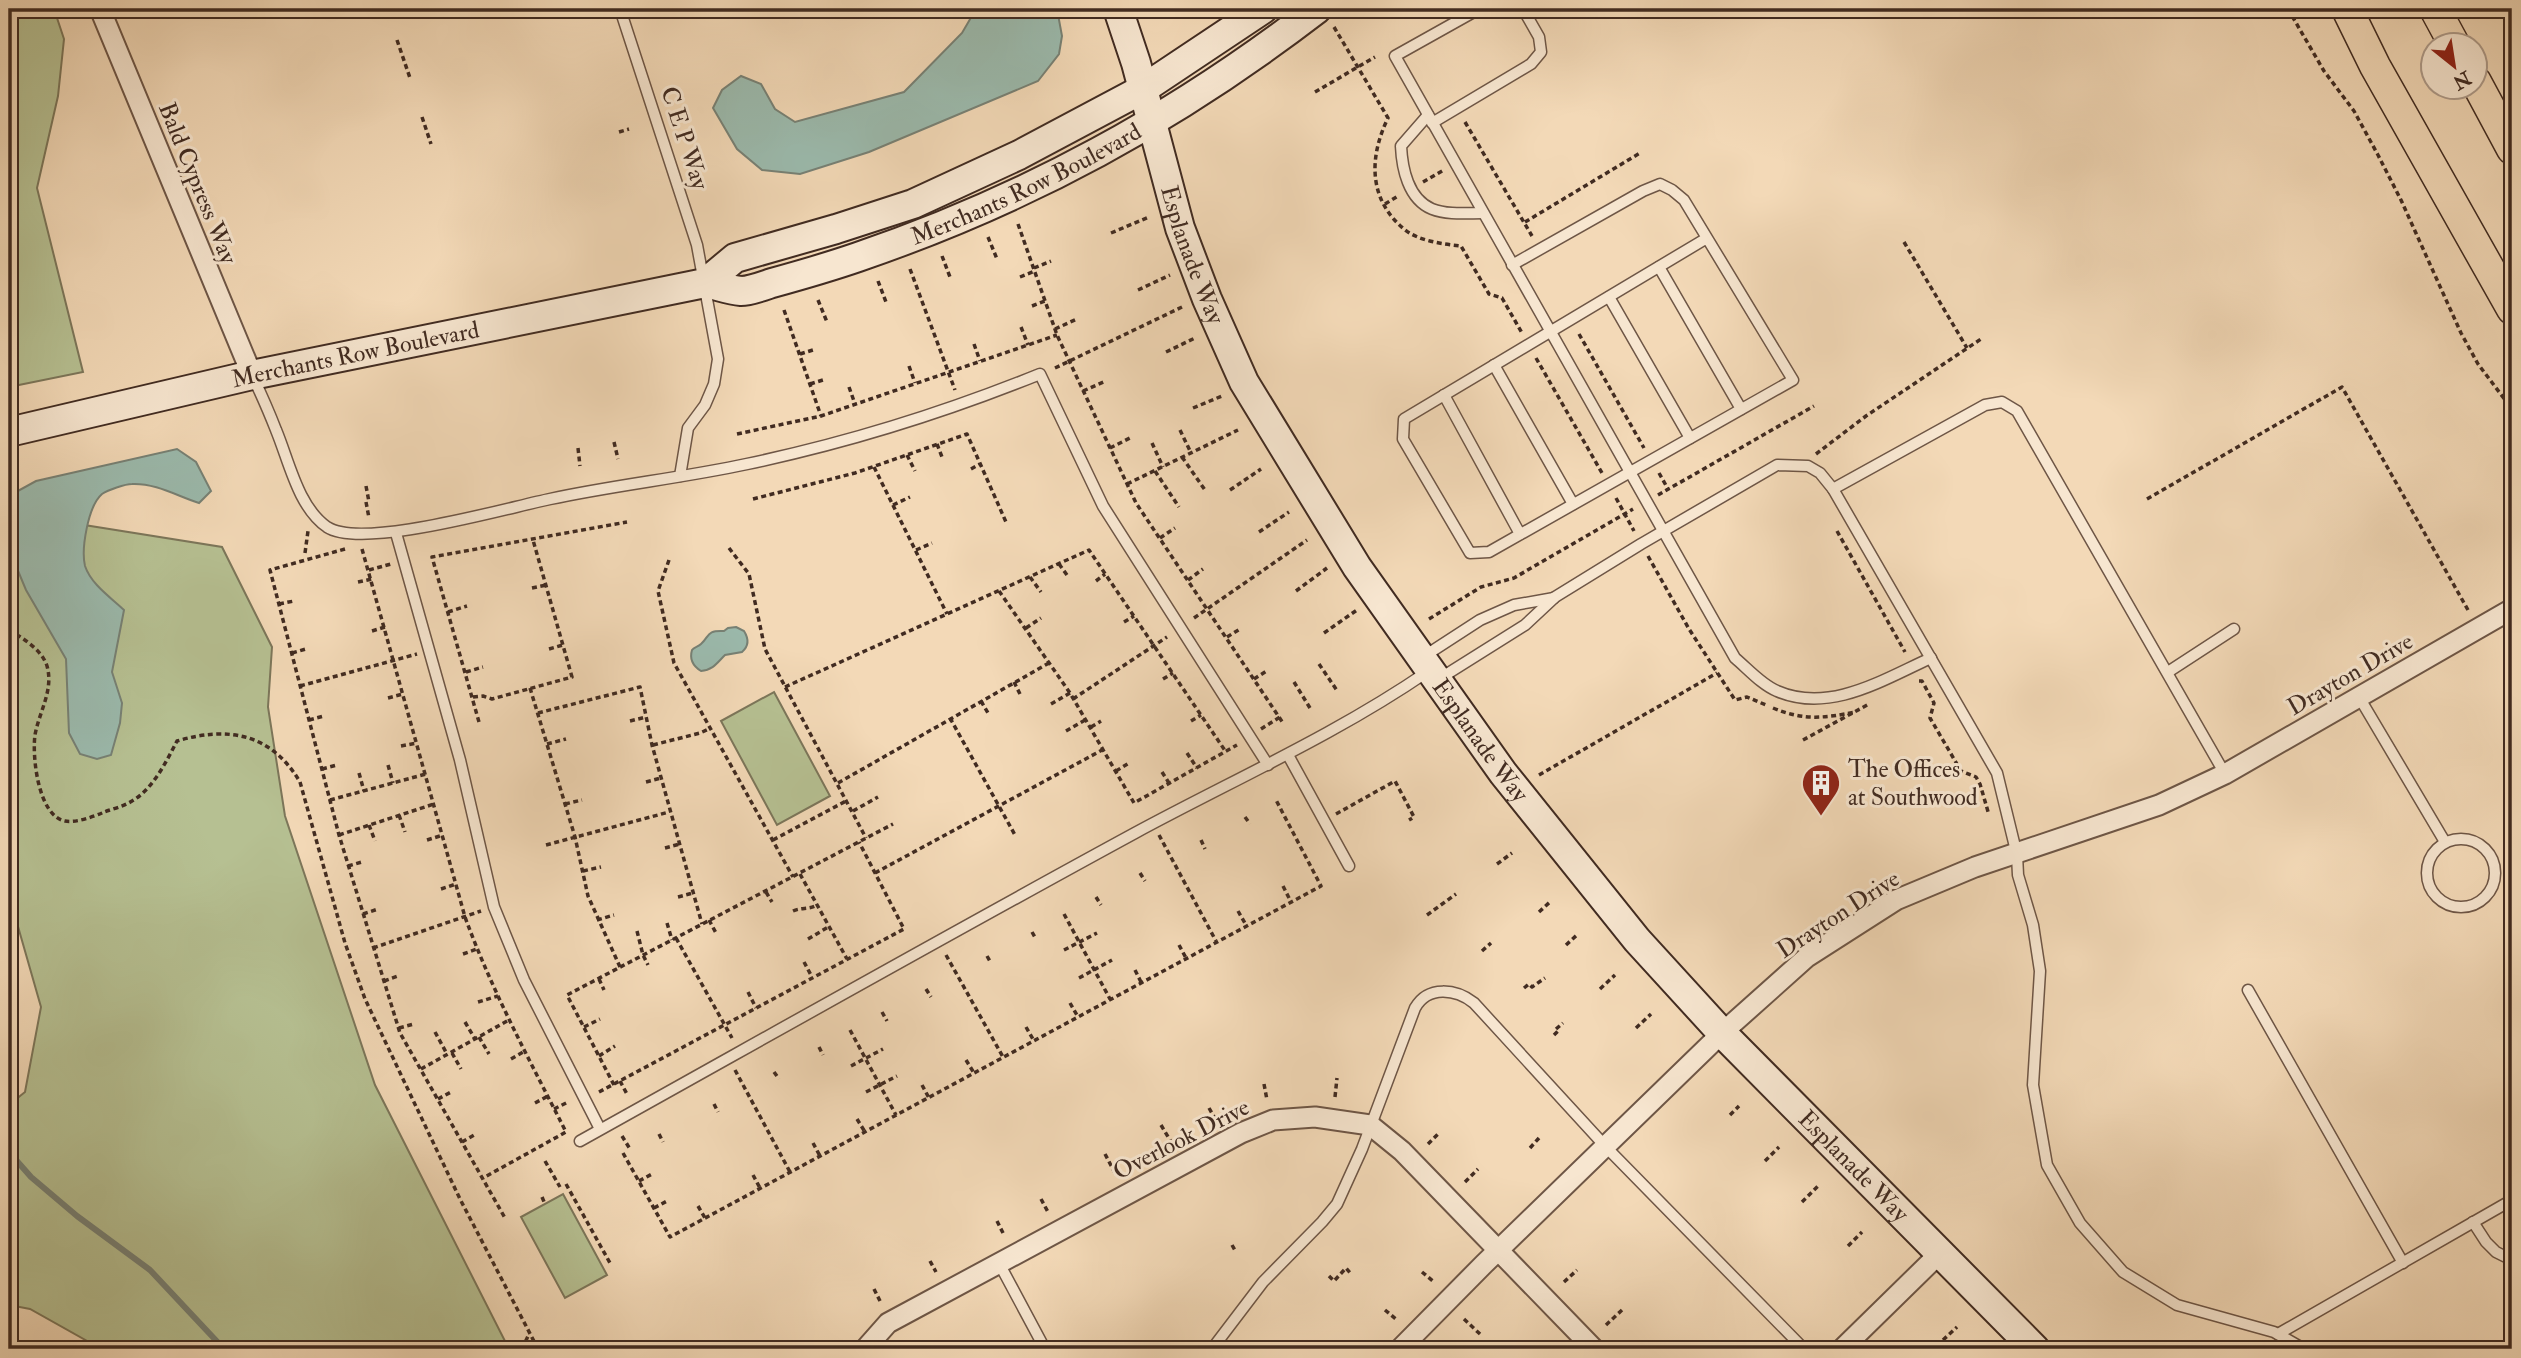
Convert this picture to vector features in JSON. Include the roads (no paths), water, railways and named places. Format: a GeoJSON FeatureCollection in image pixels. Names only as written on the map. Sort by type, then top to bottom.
{"type":"FeatureCollection","features":[{"type":"Feature","properties":{"kind":"main road"},"geometry":{"type":"LineString","coordinates":[[2347,9],[2375,66],[2512,309]]}},
{"type":"Feature","properties":{"kind":"main road"},"geometry":{"type":"LineString","coordinates":[[2435,9],[2447,32]]}},
{"type":"Feature","properties":{"kind":"main road"},"geometry":{"type":"LineString","coordinates":[[2487,102],[2512,149]]}},
{"type":"Feature","properties":{"kind":"street","name":"Bald Cypress Way"},"geometry":{"type":"LineString","coordinates":[[100,9],[252,375]]}},
{"type":"Feature","properties":{"kind":"street","name":"Esplanade Way"},"geometry":{"type":"LineString","coordinates":[[1118,9],[1143,89],[1180,228],[1206,299],[1244,382],[1357,567],[1503,773],[1637,940],[1722,1032],[2035,1349]]}},
{"type":"Feature","properties":{"kind":"street","name":"Merchants Row Boulevard"},"geometry":{"type":"LineString","coordinates":[[705,283],[735,258],[913,204],[1019,155],[1143,89],[1263,9]]}},
{"type":"Feature","properties":{"kind":"street","name":"Merchants Row Boulevard"},"geometry":{"type":"LineString","coordinates":[[9,432],[252,375],[705,283],[743,291],[833,265],[918,237],[1019,194],[1087,160],[1324,15]]}},
{"type":"Feature","properties":{"kind":"street","name":"Drayton Drive"},"geometry":{"type":"LineString","coordinates":[[1400,1349],[1722,1032],[1807,957],[1896,900],[1975,867],[2159,805],[2225,775],[2512,609]]}},
{"type":"Feature","properties":{"kind":"street","name":"Overlook Drive"},"geometry":{"type":"LineString","coordinates":[[865,1349],[888,1323],[1241,1133],[1273,1120],[1315,1117],[1370,1125]]}},
{"type":"Feature","properties":{"kind":"street"},"geometry":{"type":"LineString","coordinates":[[1370,1125],[1412,1161],[1594,1349]]}},
{"type":"Feature","properties":{"kind":"street"},"geometry":{"type":"LineString","coordinates":[[1842,1349],[1940,1253]]}},
{"type":"Feature","properties":{"kind":"lane","name":"C E P Way"},"geometry":{"type":"LineString","coordinates":[[620,9],[697,245],[718,359],[714,384],[705,405],[688,428],[680,476]]}},
{"type":"Feature","properties":{"kind":"lane"},"geometry":{"type":"LineString","coordinates":[[1479,9],[1395,56],[1735,658],[1777,691],[1806,698],[1847,695],[1931,658]]}},
{"type":"Feature","properties":{"kind":"lane"},"geometry":{"type":"LineString","coordinates":[[1483,213],[1451,213],[1431,209],[1412,189],[1402,166],[1401,146],[1430,119],[1457,108],[1531,64],[1541,52],[1539,37],[1523,9]]}},
{"type":"Feature","properties":{"kind":"lane"},"geometry":{"type":"LineString","coordinates":[[1512,265],[1660,184],[1684,200],[1793,380],[1489,552],[1470,553],[1403,439],[1404,419],[1707,238]]}},
{"type":"Feature","properties":{"kind":"lane"},"geometry":{"type":"LineString","coordinates":[[1659,267],[1741,409]]}},
{"type":"Feature","properties":{"kind":"lane"},"geometry":{"type":"LineString","coordinates":[[1609,297],[1690,438]]}},
{"type":"Feature","properties":{"kind":"lane"},"geometry":{"type":"LineString","coordinates":[[1494,365],[1573,504]]}},
{"type":"Feature","properties":{"kind":"lane"},"geometry":{"type":"LineString","coordinates":[[252,375],[303,497],[314,515],[329,528],[359,534],[396,533],[552,498],[748,464],[960,405],[1040,374],[1103,506],[1268,765]]}},
{"type":"Feature","properties":{"kind":"lane"},"geometry":{"type":"LineString","coordinates":[[1444,395],[1520,534]]}},
{"type":"Feature","properties":{"kind":"lane"},"geometry":{"type":"LineString","coordinates":[[1833,489],[1985,405],[2002,402],[2017,411],[2225,775]]}},
{"type":"Feature","properties":{"kind":"lane"},"geometry":{"type":"LineString","coordinates":[[1431,668],[1525,625],[1555,597],[1777,465],[1808,466],[1820,473],[1833,489],[1997,773],[2017,855],[2018,875],[2033,925],[2040,971],[2033,1084],[2048,1165],[2080,1223],[2123,1272],[2177,1305],[2278,1334],[2304,1349]]}},
{"type":"Feature","properties":{"kind":"lane"},"geometry":{"type":"LineString","coordinates":[[396,533],[460,760],[494,907],[524,980],[600,1129]]}},
{"type":"Feature","properties":{"kind":"lane"},"geometry":{"type":"LineString","coordinates":[[580,1141],[1153,824],[1288,755],[1392,696],[1431,668],[1480,620],[1514,605],[1555,597]]}},
{"type":"Feature","properties":{"kind":"lane"},"geometry":{"type":"LineString","coordinates":[[2168,672],[2234,629]]}},
{"type":"Feature","properties":{"kind":"lane"},"geometry":{"type":"LineString","coordinates":[[2359,697],[2445,842]]}},
{"type":"Feature","properties":{"kind":"lane"},"geometry":{"type":"LineString","coordinates":[[1288,755],[1349,866]]}},
{"type":"Feature","properties":{"kind":"lane"},"geometry":{"type":"LineString","coordinates":[[2468,839],[2479,843],[2488,851],[2496,872],[2494,884],[2479,902],[2466,907],[2454,907],[2443,902],[2431,890],[2427,872],[2429,860],[2435,850],[2445,842],[2468,839]]}},
{"type":"Feature","properties":{"kind":"lane"},"geometry":{"type":"LineString","coordinates":[[2248,990],[2403,1262]]}},
{"type":"Feature","properties":{"kind":"lane"},"geometry":{"type":"LineString","coordinates":[[1212,1349],[1263,1282],[1337,1204],[1409,1022],[1419,1001],[1437,991],[1459,993],[1474,1003],[1606,1147],[1804,1349]]}},
{"type":"Feature","properties":{"kind":"lane"},"geometry":{"type":"LineString","coordinates":[[2278,1334],[2512,1200]]}},
{"type":"Feature","properties":{"kind":"lane"},"geometry":{"type":"LineString","coordinates":[[2473,1222],[2496,1252],[2506,1257],[2512,1255]]}},
{"type":"Feature","properties":{"kind":"lane"},"geometry":{"type":"LineString","coordinates":[[1000,1265],[1045,1349]]}},
{"type":"Feature","properties":{"kind":"waterway"},"geometry":{"type":"LineString","coordinates":[[9,1152],[31,1177],[77,1216],[150,1270],[224,1349]]}},
{"type":"Feature","properties":{"kind":"place","name":"The Offices at Southwood"},"geometry":{"type":"Point","coordinates":[1821,817]}}]}
